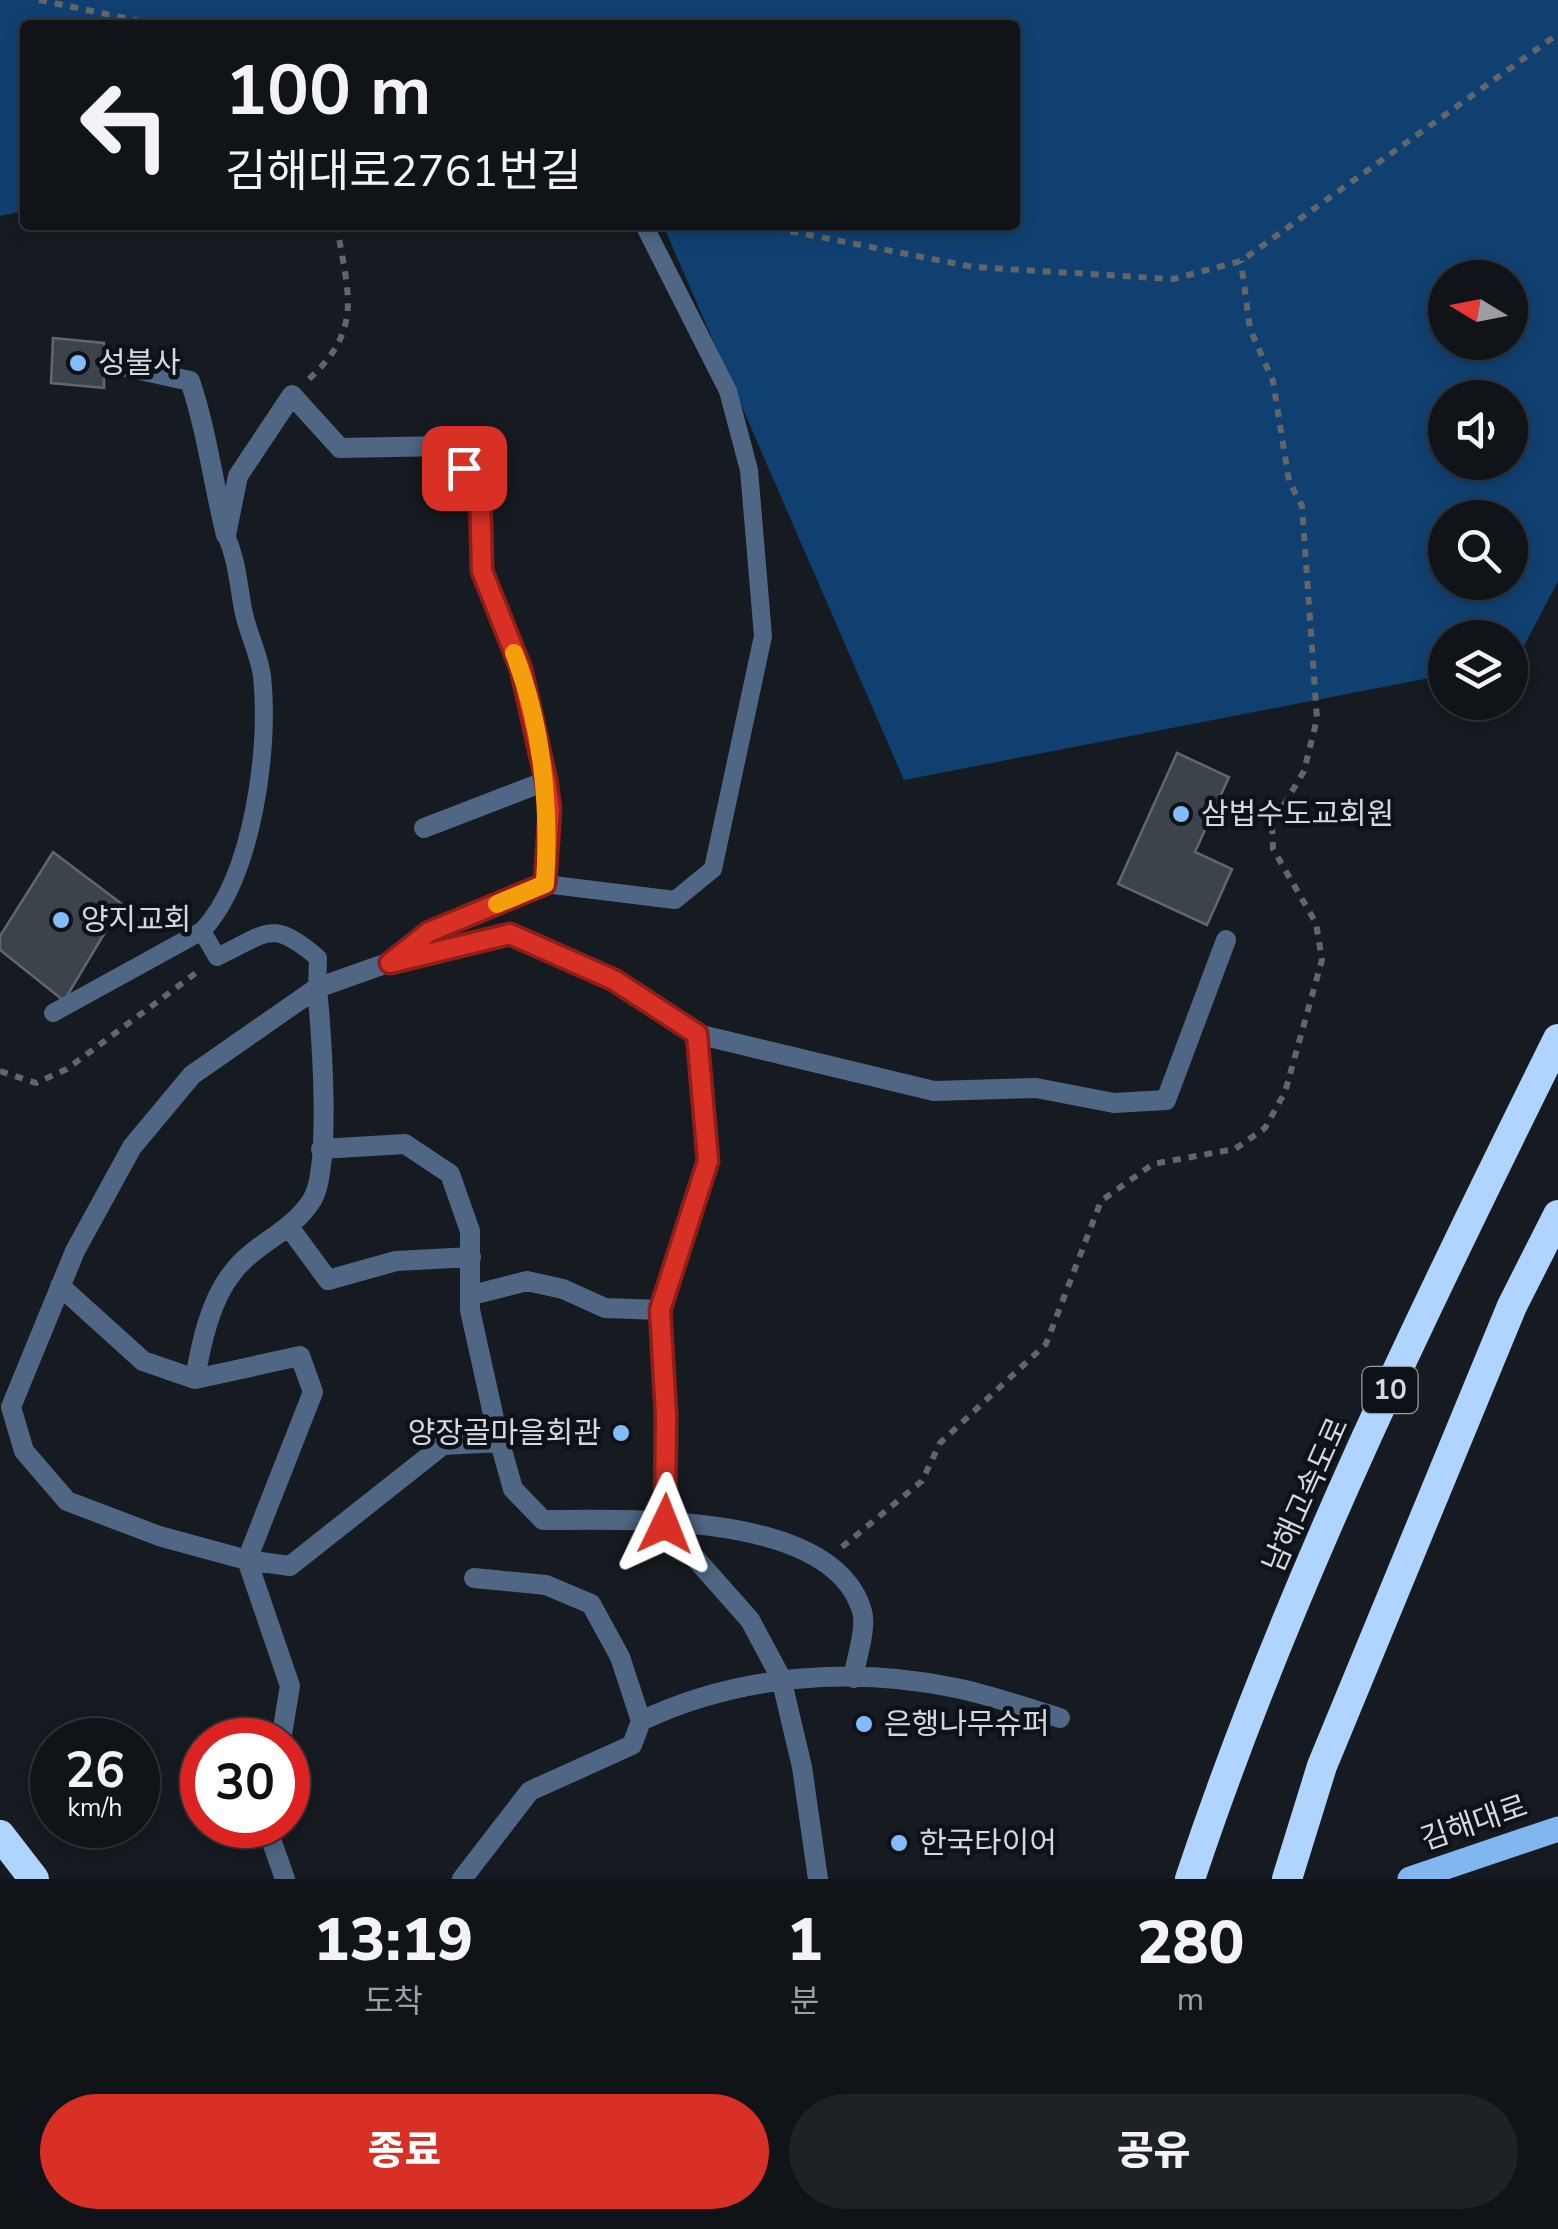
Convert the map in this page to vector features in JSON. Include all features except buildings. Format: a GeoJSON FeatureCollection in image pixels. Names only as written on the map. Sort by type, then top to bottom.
{"type":"FeatureCollection","features":[{"type":"Feature","properties":{"kind":"highway","name":"남해고속도로"},"geometry":{"type":"LineString","coordinates":[[1190,1879],[1234,1746],[1437,1283],[1558,1040]]}},
{"type":"Feature","properties":{"kind":"highway"},"geometry":{"type":"LineString","coordinates":[[1287,1879],[1322,1766],[1512,1306],[1558,1215]]}},
{"type":"Feature","properties":{"kind":"highway"},"geometry":{"type":"LineString","coordinates":[[6,1843],[34,1879]]}},
{"type":"Feature","properties":{"kind":"main road","name":"김해대로"},"geometry":{"type":"LineString","coordinates":[[1410,1879],[1558,1829]]}},
{"type":"Feature","properties":{"kind":"street"},"geometry":{"type":"LineString","coordinates":[[108,364],[190,381],[206,428],[211,474],[226,535]]}},
{"type":"Feature","properties":{"kind":"street"},"geometry":{"type":"LineString","coordinates":[[226,535],[238,476],[292,395],[340,448],[447,446],[480,489],[482,571],[521,669],[546,780],[550,809],[545,884],[429,932],[390,963]]}},
{"type":"Feature","properties":{"kind":"street"},"geometry":{"type":"LineString","coordinates":[[424,828],[546,780]]}},
{"type":"Feature","properties":{"kind":"street"},"geometry":{"type":"LineString","coordinates":[[500,1442],[442,1446],[290,1566],[247,1560],[159,1536],[67,1501],[8,1429],[11,1406],[60,1286],[132,1146],[192,1075],[317,988],[390,963],[510,934],[614,980],[697,1034],[934,1091],[1036,1088],[1114,1103],[1166,1100],[1226,940]]}},
{"type":"Feature","properties":{"kind":"street"},"geometry":{"type":"LineString","coordinates":[[195,1379],[202,1339],[233,1271],[289,1227],[314,1198],[321,1149],[322,1045],[317,988]]}},
{"type":"Feature","properties":{"kind":"street"},"geometry":{"type":"LineString","coordinates":[[697,1034],[708,1161],[660,1310],[666,1414],[665,1524],[750,1620],[781,1678],[802,1767],[818,1879]]}},
{"type":"Feature","properties":{"kind":"street"},"geometry":{"type":"LineString","coordinates":[[321,1149],[405,1144],[450,1174],[470,1231],[470,1310],[500,1442],[513,1489],[542,1520],[665,1524],[756,1534],[808,1550],[838,1570],[863,1612],[853,1678]]}},
{"type":"Feature","properties":{"kind":"street"},"geometry":{"type":"LineString","coordinates":[[289,1227],[328,1280],[396,1261],[471,1258]]}},
{"type":"Feature","properties":{"kind":"street"},"geometry":{"type":"LineString","coordinates":[[472,1295],[527,1281],[563,1289],[605,1308],[660,1310]]}},
{"type":"Feature","properties":{"kind":"street"},"geometry":{"type":"LineString","coordinates":[[60,1286],[142,1361],[195,1379],[300,1356],[313,1392],[247,1560],[290,1686],[285,1718]]}},
{"type":"Feature","properties":{"kind":"street"},"geometry":{"type":"LineString","coordinates":[[462,1879],[530,1791],[632,1746],[642,1721],[620,1657],[591,1604],[546,1585],[474,1578]]}},
{"type":"Feature","properties":{"kind":"street"},"geometry":{"type":"LineString","coordinates":[[642,1721],[676,1704],[781,1678],[853,1678],[955,1688],[1060,1718]]}},
{"type":"Feature","properties":{"kind":"street"},"geometry":{"type":"LineString","coordinates":[[274,1848],[285,1879]]}},
{"type":"Feature","properties":{"kind":"lane"},"geometry":{"type":"LineString","coordinates":[[545,884],[675,900],[713,869],[763,636],[749,470],[728,391],[647,230]]}},
{"type":"Feature","properties":{"kind":"lane"},"geometry":{"type":"LineString","coordinates":[[53,1014],[202,931],[220,912],[242,851],[264,752],[262,673],[243,610],[238,563],[226,535]]}},
{"type":"Feature","properties":{"kind":"lane"},"geometry":{"type":"LineString","coordinates":[[202,931],[217,957],[269,932],[289,933],[318,958],[317,988]]}},
{"type":"Feature","properties":{"kind":"path"},"geometry":{"type":"LineString","coordinates":[[38,0],[75,4],[139,20]]}},
{"type":"Feature","properties":{"kind":"path"},"geometry":{"type":"LineString","coordinates":[[784,230],[973,267],[1173,279],[1241,262],[1558,34]]}},
{"type":"Feature","properties":{"kind":"path"},"geometry":{"type":"LineString","coordinates":[[292,395],[321,368],[347,333],[348,298],[338,230]]}},
{"type":"Feature","properties":{"kind":"path"},"geometry":{"type":"LineString","coordinates":[[0,1071],[36,1082],[67,1069],[217,957]]}},
{"type":"Feature","properties":{"kind":"shaded area"},"geometry":{"type":"Polygon","coordinates":[[[0,0],[1558,0],[1558,581],[1528,638],[1528,620],[1428,620],[1428,678],[904,780],[665,230],[1020,230],[1020,20],[20,20],[20,212],[0,216],[0,0]]]}},
{"type":"Feature","properties":{"kind":"slow traffic"},"geometry":{"type":"LineString","coordinates":[[497,904],[545,884],[550,809],[521,669],[514,653]]}},
{"type":"Feature","properties":{"kind":"place","name":"성불사"},"geometry":{"type":"Point","coordinates":[78,363]}},
{"type":"Feature","properties":{"kind":"place","name":"삼법수도교회원"},"geometry":{"type":"Point","coordinates":[1181,814]}},
{"type":"Feature","properties":{"kind":"place","name":"양지교회"},"geometry":{"type":"Point","coordinates":[61,920]}},
{"type":"Feature","properties":{"kind":"place","name":"양장골마을회관"},"geometry":{"type":"Point","coordinates":[621,1433]}},
{"type":"Feature","properties":{"kind":"place","name":"은행나무슈퍼"},"geometry":{"type":"Point","coordinates":[864,1724]}},
{"type":"Feature","properties":{"kind":"place","name":"한국타이어"},"geometry":{"type":"Point","coordinates":[899,1843]}},
{"type":"Feature","properties":{"kind":"route"},"geometry":{"type":"LineString","coordinates":[[464,468],[480,489],[482,571],[521,669],[546,780],[550,809],[545,884],[429,932],[390,963],[510,934],[614,980],[697,1034],[708,1161],[660,1310],[666,1414],[665,1524]]}}]}
